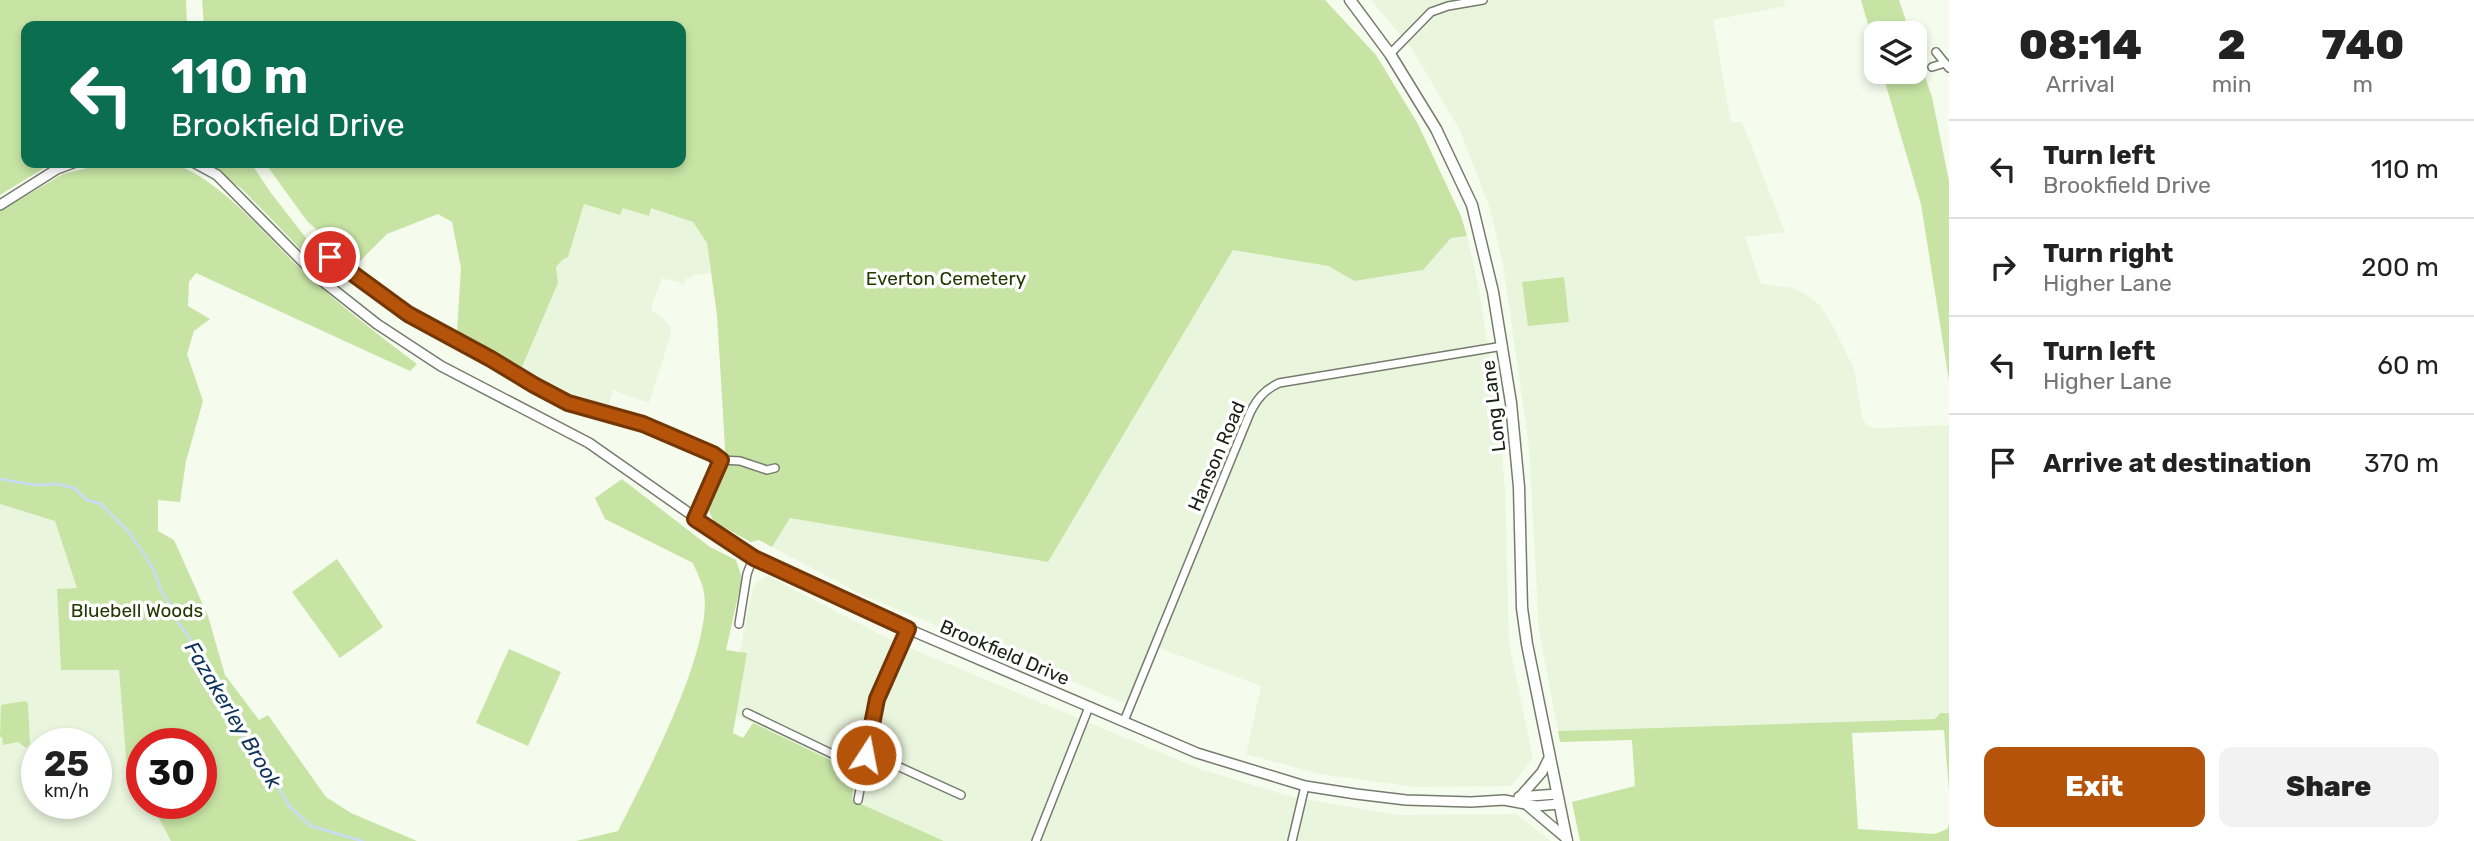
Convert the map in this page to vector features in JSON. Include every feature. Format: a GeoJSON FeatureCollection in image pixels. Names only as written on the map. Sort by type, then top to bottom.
{"type":"FeatureCollection","features":[{"type":"Feature","properties":{"kind":"main road","name":"Long Lane"},"geometry":{"type":"LineString","coordinates":[[1350,0],[1390,54],[1436,129],[1472,205],[1503,346],[1519,486],[1522,608],[1567,840]]}},
{"type":"Feature","properties":{"kind":"street"},"geometry":{"type":"LineString","coordinates":[[1390,54],[1431,12],[1483,0]]}},
{"type":"Feature","properties":{"kind":"street"},"geometry":{"type":"LineString","coordinates":[[1936,52],[1947,66]]}},
{"type":"Feature","properties":{"kind":"street"},"geometry":{"type":"LineString","coordinates":[[1932,67],[1947,66]]}},
{"type":"Feature","properties":{"kind":"street"},"geometry":{"type":"LineString","coordinates":[[0,205],[60,168]]}},
{"type":"Feature","properties":{"kind":"street","name":"Brookfield Drive"},"geometry":{"type":"LineString","coordinates":[[204,168],[217,175],[320,279],[377,324],[441,366],[589,443],[754,558],[908,629],[1208,758],[1305,786],[1406,800],[1471,802],[1558,799]]}},
{"type":"Feature","properties":{"kind":"street"},"geometry":{"type":"LineString","coordinates":[[330,257],[408,314],[568,403],[643,424],[721,460],[740,461],[767,470],[775,468]]}},
{"type":"Feature","properties":{"kind":"street","name":"Hanson Road"},"geometry":{"type":"LineString","coordinates":[[1124,722],[1250,413],[1267,388],[1279,383],[1503,346]]}},
{"type":"Feature","properties":{"kind":"street"},"geometry":{"type":"LineString","coordinates":[[695,519],[721,460]]}},
{"type":"Feature","properties":{"kind":"street"},"geometry":{"type":"LineString","coordinates":[[739,624],[747,574],[754,558]]}},
{"type":"Feature","properties":{"kind":"street"},"geometry":{"type":"LineString","coordinates":[[858,800],[877,699],[908,629]]}},
{"type":"Feature","properties":{"kind":"street"},"geometry":{"type":"LineString","coordinates":[[1036,841],[1089,707]]}},
{"type":"Feature","properties":{"kind":"street"},"geometry":{"type":"LineString","coordinates":[[747,713],[847,761],[883,760],[961,795]]}},
{"type":"Feature","properties":{"kind":"street"},"geometry":{"type":"LineString","coordinates":[[1549,758],[1542,772],[1519,800],[1567,840]]}},
{"type":"Feature","properties":{"kind":"street"},"geometry":{"type":"LineString","coordinates":[[1292,841],[1305,786]]}},
{"type":"Feature","properties":{"kind":"shaded area"},"geometry":{"type":"Polygon","coordinates":[[[1371,0],[1784,0],[1785,6],[1713,20],[1731,122],[1742,122],[1785,232],[1745,237],[1761,284],[1788,287],[1804,293],[1820,305],[1855,371],[1862,418],[1867,425],[1874,428],[1949,425],[1949,713],[1940,713],[1935,719],[1558,731],[1539,631],[1529,446],[1503,264],[1490,209],[1460,130],[1411,48],[1371,0]]]}},
{"type":"Feature","properties":{"kind":"shaded area"},"geometry":{"type":"Polygon","coordinates":[[[584,204],[619,215],[622,208],[651,208],[693,222],[707,243],[711,273],[686,278],[684,284],[662,278],[653,302],[651,311],[659,314],[671,327],[671,334],[649,403],[613,390],[607,410],[570,399],[520,372],[558,283],[556,267],[568,257],[584,204]]]}},
{"type":"Feature","properties":{"kind":"shaded area"},"geometry":{"type":"Polygon","coordinates":[[[1467,236],[1478,283],[1498,410],[1505,489],[1509,643],[1533,758],[1511,786],[1414,787],[1320,774],[1246,754],[1261,686],[1159,648],[1134,707],[865,596],[772,547],[790,518],[1048,562],[1233,250],[1328,266],[1356,281],[1423,270],[1451,238],[1467,236]]]}},
{"type":"Feature","properties":{"kind":"shaded area"},"geometry":{"type":"Polygon","coordinates":[[[0,504],[55,520],[95,640],[118,654],[126,755],[126,819],[159,819],[171,841],[0,841],[0,504]]]}},
{"type":"Feature","properties":{"kind":"shaded area"},"geometry":{"type":"Polygon","coordinates":[[[768,576],[893,641],[1200,769],[1293,797],[1398,815],[1516,814],[1551,841],[944,841],[851,800],[854,777],[849,769],[731,713],[753,588],[757,582],[768,576]]]}},
{"type":"Feature","properties":{"kind":"green space"},"geometry":{"type":"Polygon","coordinates":[[[0,0],[186,0],[187,21],[21,21],[21,168],[44,168],[0,195],[0,0]]]}},
{"type":"Feature","properties":{"kind":"green space","name":"Everton Cemetery"},"geometry":{"type":"Polygon","coordinates":[[[202,0],[1325,0],[1376,55],[1418,124],[1461,216],[1467,236],[1451,238],[1423,270],[1355,281],[1328,266],[1233,250],[1048,562],[790,518],[772,547],[759,540],[751,542],[714,522],[707,507],[726,465],[717,315],[707,243],[693,222],[651,208],[649,216],[623,208],[620,215],[584,204],[568,257],[556,267],[558,283],[522,367],[457,331],[461,268],[452,222],[438,214],[387,234],[356,265],[307,221],[269,168],[686,168],[686,21],[204,21],[202,0]]]}},
{"type":"Feature","properties":{"kind":"green space"},"geometry":{"type":"Polygon","coordinates":[[[1861,0],[1899,0],[1906,21],[1867,21],[1861,0]]]}},
{"type":"Feature","properties":{"kind":"green space"},"geometry":{"type":"Polygon","coordinates":[[[1927,82],[1932,97],[1949,181],[1949,381],[1921,204],[1886,84],[1927,82]]]}},
{"type":"Feature","properties":{"kind":"green space","name":"Bluebell Woods"},"geometry":{"type":"Polygon","coordinates":[[[87,168],[184,168],[232,200],[331,296],[417,364],[410,371],[196,273],[189,282],[188,306],[210,319],[194,331],[187,354],[203,401],[186,461],[180,502],[158,500],[158,531],[174,540],[208,616],[225,675],[259,720],[268,715],[326,797],[351,813],[417,841],[171,841],[159,819],[217,819],[217,728],[126,728],[126,756],[119,670],[61,670],[57,589],[77,588],[55,521],[0,504],[0,211],[63,174],[87,168]]]}},
{"type":"Feature","properties":{"kind":"green space"},"geometry":{"type":"Polygon","coordinates":[[[210,168],[254,168],[323,260],[316,265],[242,189],[210,168]]]}},
{"type":"Feature","properties":{"kind":"green space"},"geometry":{"type":"Polygon","coordinates":[[[1564,277],[1569,322],[1528,326],[1522,282],[1564,277]]]}},
{"type":"Feature","properties":{"kind":"green space"},"geometry":{"type":"Polygon","coordinates":[[[622,479],[710,547],[736,560],[742,578],[726,650],[747,653],[733,733],[743,738],[753,723],[849,769],[854,777],[852,800],[944,841],[576,841],[618,831],[676,711],[699,642],[704,612],[703,588],[693,563],[605,519],[595,498],[622,479]]]}},
{"type":"Feature","properties":{"kind":"green space"},"geometry":{"type":"Polygon","coordinates":[[[337,559],[383,627],[340,658],[292,592],[337,559]]]}},
{"type":"Feature","properties":{"kind":"green space"},"geometry":{"type":"Polygon","coordinates":[[[509,649],[561,672],[528,746],[476,723],[509,649]]]}},
{"type":"Feature","properties":{"kind":"green space"},"geometry":{"type":"Polygon","coordinates":[[[25,701],[28,703],[29,728],[21,728],[21,744],[18,742],[3,745],[0,737],[1,705],[25,701]]]}},
{"type":"Feature","properties":{"kind":"green space"},"geometry":{"type":"Polygon","coordinates":[[[1940,713],[1949,713],[1949,791],[1944,730],[1852,733],[1858,829],[1935,834],[1947,829],[1949,824],[1949,841],[1580,841],[1572,802],[1635,786],[1632,740],[1560,742],[1558,731],[1935,719],[1940,713]]]}},
{"type":"Feature","properties":{"kind":"waterway","name":"Fazakerley Brook"},"geometry":{"type":"LineString","coordinates":[[0,479],[74,488],[87,500],[101,504],[129,532],[153,568],[161,591],[189,637],[198,659],[216,687],[238,731],[290,807],[311,826],[362,841]]}},
{"type":"Feature","properties":{"kind":"route"},"geometry":{"type":"LineString","coordinates":[[330,257],[408,314],[568,403],[643,424],[713,454],[721,460],[695,519],[754,558],[908,629],[877,699],[866,755]]}}]}
